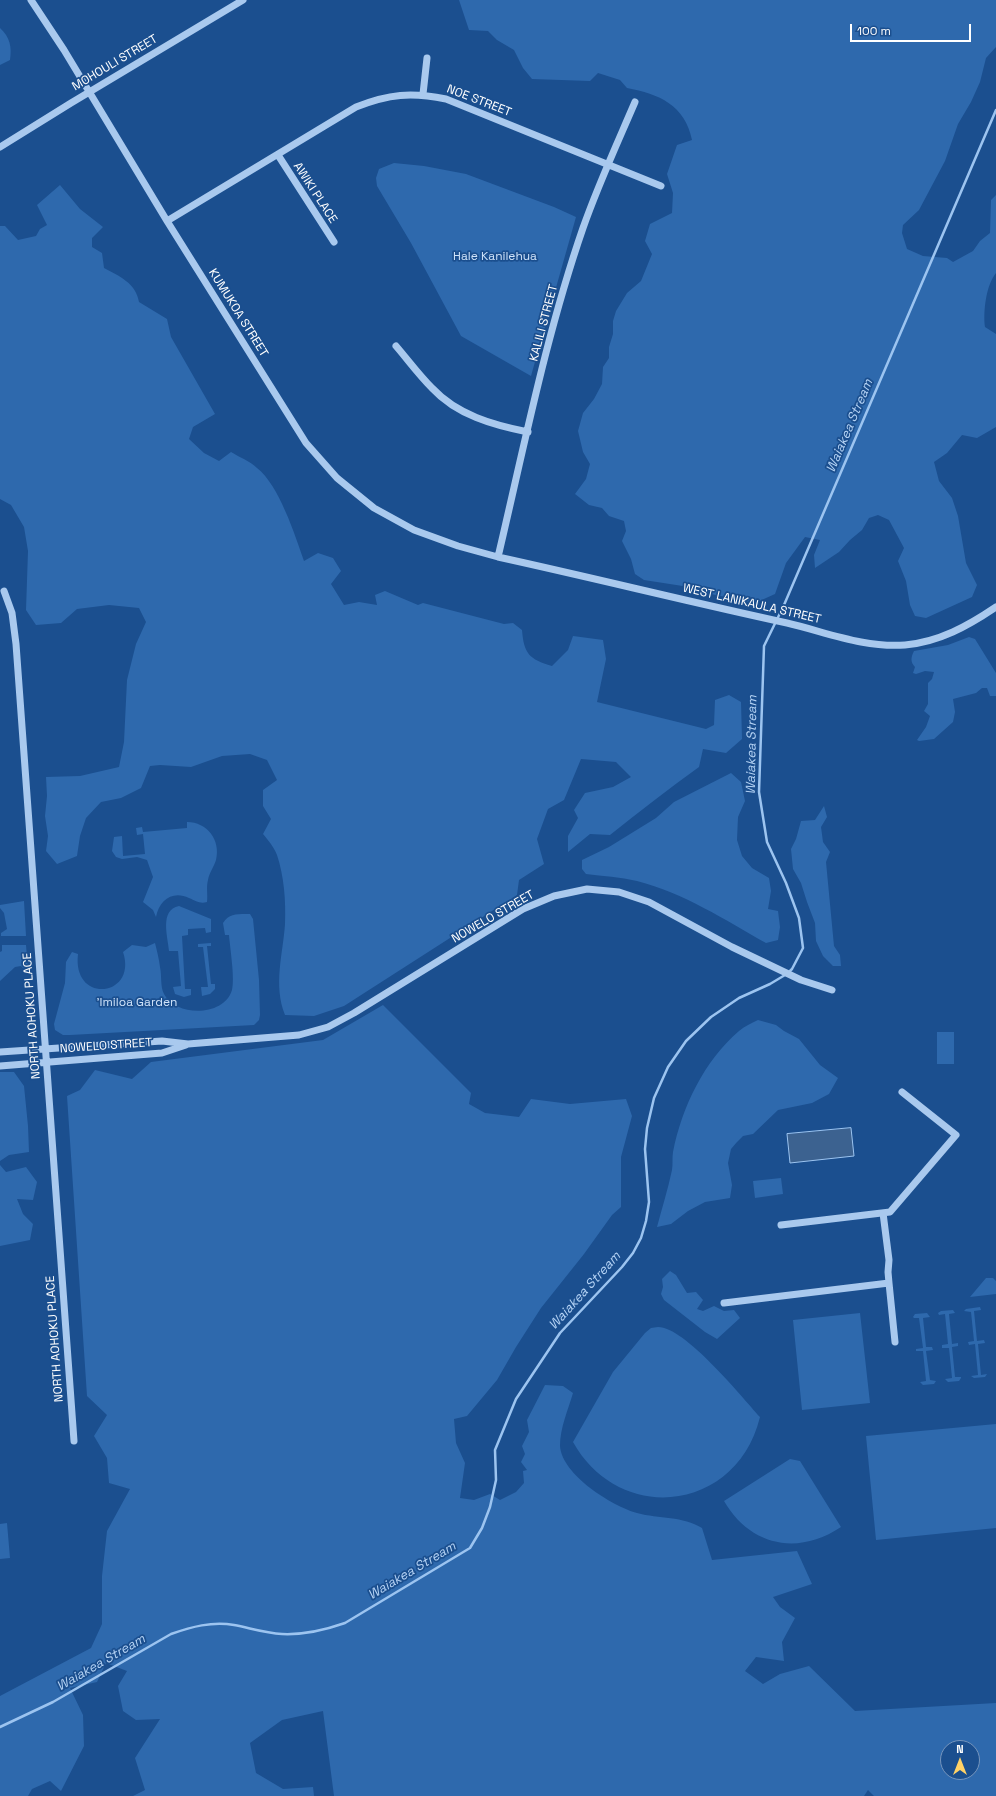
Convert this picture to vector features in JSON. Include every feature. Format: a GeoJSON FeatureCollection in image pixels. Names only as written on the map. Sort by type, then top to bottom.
{"type":"FeatureCollection","features":[{"type":"Feature","properties":{"kind":"street","name":"KUMUKOA STREET"},"geometry":{"type":"LineString","coordinates":[[31,0],[64,50],[167,221],[306,443],[337,478],[374,508],[414,530],[458,546],[498,557]]}},
{"type":"Feature","properties":{"kind":"street","name":"MOHOULI STREET"},"geometry":{"type":"LineString","coordinates":[[0,147],[243,0]]}},
{"type":"Feature","properties":{"kind":"street"},"geometry":{"type":"LineString","coordinates":[[424,94],[427,58]]}},
{"type":"Feature","properties":{"kind":"street","name":"NOE STREET"},"geometry":{"type":"LineString","coordinates":[[167,221],[356,107],[385,97],[400,94],[424,94],[446,98],[661,186]]}},
{"type":"Feature","properties":{"kind":"street","name":"KALILI STREET"},"geometry":{"type":"LineString","coordinates":[[498,557],[551,334],[572,261],[583,227],[635,102]]}},
{"type":"Feature","properties":{"kind":"street","name":"AWIKI PLACE"},"geometry":{"type":"LineString","coordinates":[[278,155],[334,242]]}},
{"type":"Feature","properties":{"kind":"street"},"geometry":{"type":"LineString","coordinates":[[396,346],[432,389],[468,415],[499,426],[528,432]]}},
{"type":"Feature","properties":{"kind":"street","name":"WEST LANIKAULA STREET"},"geometry":{"type":"LineString","coordinates":[[498,557],[800,626],[864,643],[920,643],[948,634],[974,621],[996,607]]}},
{"type":"Feature","properties":{"kind":"street","name":"NORTH AOHOKU PLACE"},"geometry":{"type":"LineString","coordinates":[[4,591],[12,613],[16,644],[44,1050],[74,1441]]}},
{"type":"Feature","properties":{"kind":"street","name":"NOWELO STREET"},"geometry":{"type":"LineString","coordinates":[[0,1052],[44,1050],[162,1040],[188,1044],[270,1038],[299,1035],[328,1027],[388,993],[524,910],[554,896],[582,890],[619,892],[650,902],[732,947],[801,980],[832,990]]}},
{"type":"Feature","properties":{"kind":"street","name":"NOWELO STREET"},"geometry":{"type":"LineString","coordinates":[[0,1066],[162,1053],[188,1044]]}},
{"type":"Feature","properties":{"kind":"street"},"geometry":{"type":"LineString","coordinates":[[781,1225],[890,1212],[956,1135],[902,1092]]}},
{"type":"Feature","properties":{"kind":"street"},"geometry":{"type":"LineString","coordinates":[[883,1213],[889,1260],[888,1272],[895,1342]]}},
{"type":"Feature","properties":{"kind":"street"},"geometry":{"type":"LineString","coordinates":[[724,1303],[889,1283]]}},
{"type":"Feature","properties":{"kind":"green space"},"geometry":{"type":"Polygon","coordinates":[[[459,0],[996,0],[996,47],[986,58],[980,82],[971,102],[958,124],[945,161],[919,210],[903,225],[902,233],[907,249],[923,256],[947,258],[953,262],[973,251],[980,241],[990,233],[991,200],[996,195],[996,273],[990,284],[984,314],[985,327],[996,334],[996,427],[977,438],[962,435],[947,453],[934,462],[939,481],[952,498],[958,516],[966,563],[977,585],[972,597],[926,618],[915,616],[910,605],[906,581],[898,561],[904,548],[889,520],[878,515],[869,518],[862,530],[839,552],[815,568],[814,555],[820,540],[805,537],[786,563],[775,594],[755,603],[711,594],[702,589],[644,580],[635,574],[631,559],[622,541],[626,531],[624,521],[609,516],[602,508],[589,505],[575,494],[586,479],[590,464],[583,452],[578,431],[583,413],[594,399],[602,384],[603,367],[609,358],[609,347],[613,334],[613,321],[616,311],[627,293],[641,281],[652,254],[645,241],[650,224],[672,213],[673,193],[667,174],[677,145],[692,140],[689,128],[677,110],[669,103],[650,94],[627,88],[620,80],[598,73],[590,81],[532,79],[523,68],[514,50],[497,40],[488,31],[469,30],[459,0]]]}},
{"type":"Feature","properties":{"kind":"green space"},"geometry":{"type":"Polygon","coordinates":[[[0,28],[10,42],[11,51],[10,60],[0,65],[0,28]]]}},
{"type":"Feature","properties":{"kind":"green space","name":"Hale Kanilehua"},"geometry":{"type":"Polygon","coordinates":[[[394,163],[424,166],[466,174],[554,207],[576,217],[531,376],[461,336],[411,243],[377,186],[376,178],[379,169],[394,163]]]}},
{"type":"Feature","properties":{"kind":"green space"},"geometry":{"type":"Polygon","coordinates":[[[60,185],[80,209],[103,227],[92,238],[92,247],[102,253],[104,268],[121,277],[131,285],[139,302],[167,319],[171,337],[215,414],[193,427],[189,439],[204,453],[219,461],[231,452],[251,463],[265,476],[279,498],[285,511],[304,561],[318,553],[333,558],[341,571],[331,584],[344,605],[359,602],[377,605],[375,595],[385,591],[418,605],[423,603],[504,624],[513,623],[522,630],[524,645],[529,654],[538,661],[552,666],[568,650],[573,636],[603,640],[606,659],[597,702],[706,729],[714,725],[715,700],[729,695],[741,702],[742,739],[726,753],[703,749],[699,767],[610,835],[590,834],[568,852],[568,836],[578,818],[574,810],[585,793],[613,787],[631,777],[616,762],[581,759],[564,800],[548,809],[537,839],[544,864],[519,880],[517,895],[344,1006],[314,1016],[285,1015],[281,1004],[279,981],[285,924],[285,898],[283,880],[277,855],[273,846],[263,834],[271,819],[263,806],[263,790],[277,780],[267,760],[250,754],[222,756],[191,767],[160,765],[150,766],[141,788],[121,798],[101,802],[86,818],[80,836],[77,856],[57,864],[46,851],[48,836],[45,816],[47,796],[46,777],[80,776],[119,767],[124,742],[127,680],[136,644],[146,622],[139,608],[109,605],[77,609],[61,623],[36,625],[26,610],[28,551],[24,527],[11,505],[0,499],[0,226],[5,226],[18,240],[36,236],[40,229],[47,225],[37,205],[60,185]]]}},
{"type":"Feature","properties":{"kind":"green space"},"geometry":{"type":"Polygon","coordinates":[[[969,637],[975,639],[996,673],[996,696],[990,696],[987,688],[982,688],[976,693],[953,699],[955,712],[953,722],[934,739],[919,741],[917,740],[926,727],[930,716],[924,711],[928,704],[928,683],[932,679],[934,672],[925,671],[916,674],[913,673],[915,667],[912,663],[912,655],[914,651],[948,645],[969,637]]]}},
{"type":"Feature","properties":{"kind":"green space"},"geometry":{"type":"Polygon","coordinates":[[[731,773],[741,782],[745,801],[738,817],[737,840],[742,856],[752,868],[769,878],[771,891],[768,909],[778,911],[780,927],[778,940],[766,943],[720,916],[688,900],[654,886],[637,881],[586,874],[582,869],[582,860],[609,847],[656,818],[674,802],[731,773]]]}},
{"type":"Feature","properties":{"kind":"green space"},"geometry":{"type":"Polygon","coordinates":[[[824,806],[827,817],[821,827],[823,842],[830,852],[826,862],[834,946],[840,955],[841,966],[833,966],[823,956],[816,941],[815,923],[801,883],[793,869],[791,849],[796,839],[801,821],[815,820],[824,806]]]}},
{"type":"Feature","properties":{"kind":"green space"},"geometry":{"type":"Polygon","coordinates":[[[187,822],[201,825],[206,829],[214,839],[216,846],[216,860],[207,883],[207,902],[202,903],[178,895],[172,896],[164,901],[160,906],[156,917],[153,910],[143,902],[153,877],[147,860],[137,857],[122,859],[116,857],[112,851],[114,837],[122,836],[123,856],[145,854],[143,834],[137,835],[136,828],[142,827],[143,832],[187,828],[187,822]]]}},
{"type":"Feature","properties":{"kind":"green space"},"geometry":{"type":"Polygon","coordinates":[[[24,901],[26,936],[1,936],[1,933],[7,929],[4,913],[0,908],[0,905],[24,901]]]}},
{"type":"Feature","properties":{"kind":"green space"},"geometry":{"type":"Polygon","coordinates":[[[179,906],[211,919],[211,932],[206,933],[205,928],[188,929],[188,935],[182,936],[185,989],[191,989],[191,995],[184,997],[175,994],[173,987],[181,986],[178,951],[169,951],[166,932],[169,913],[179,906]]]}},
{"type":"Feature","properties":{"kind":"green space","name":"'Imiloa Garden"},"geometry":{"type":"Polygon","coordinates":[[[250,914],[253,919],[259,980],[260,1015],[259,1020],[254,1025],[70,1035],[63,1035],[55,1030],[54,1024],[65,983],[66,962],[72,952],[78,954],[79,970],[85,982],[94,988],[104,989],[114,986],[121,978],[125,967],[123,952],[132,945],[146,947],[155,943],[161,970],[163,991],[170,1002],[189,1010],[200,1011],[220,1005],[227,999],[233,985],[229,935],[225,935],[223,923],[233,915],[250,914]]]}},
{"type":"Feature","properties":{"kind":"green space"},"geometry":{"type":"Polygon","coordinates":[[[211,943],[211,946],[207,946],[211,984],[215,984],[215,989],[210,994],[202,996],[201,987],[208,987],[203,947],[198,947],[198,944],[211,943]]]}},
{"type":"Feature","properties":{"kind":"green space"},"geometry":{"type":"Polygon","coordinates":[[[2,945],[26,945],[28,970],[25,970],[21,966],[15,967],[0,981],[0,952],[2,951],[2,945]]]}},
{"type":"Feature","properties":{"kind":"green space"},"geometry":{"type":"Polygon","coordinates":[[[383,1005],[471,1093],[469,1104],[485,1113],[519,1117],[531,1099],[570,1104],[626,1099],[632,1116],[621,1157],[621,1207],[612,1215],[584,1254],[541,1308],[497,1380],[467,1416],[454,1419],[456,1443],[465,1463],[460,1498],[474,1500],[490,1494],[500,1500],[516,1492],[524,1483],[523,1471],[527,1470],[521,1462],[525,1454],[522,1446],[529,1432],[527,1420],[545,1385],[563,1386],[573,1393],[561,1433],[560,1446],[563,1457],[569,1468],[590,1488],[615,1504],[637,1513],[687,1521],[702,1528],[712,1560],[797,1551],[812,1584],[773,1597],[780,1607],[795,1618],[782,1642],[784,1661],[756,1657],[745,1671],[763,1684],[780,1674],[809,1666],[855,1711],[996,1703],[996,1796],[874,1796],[868,1790],[864,1796],[334,1796],[323,1711],[282,1720],[250,1743],[256,1773],[283,1789],[313,1787],[314,1796],[133,1796],[145,1790],[135,1758],[160,1719],[136,1720],[123,1711],[118,1686],[127,1671],[106,1663],[97,1682],[70,1688],[83,1715],[84,1746],[61,1791],[50,1781],[32,1789],[28,1796],[0,1796],[0,1696],[91,1648],[102,1624],[102,1576],[107,1531],[130,1489],[109,1483],[107,1458],[94,1436],[107,1415],[87,1396],[67,1096],[80,1090],[95,1070],[132,1079],[151,1062],[323,1040],[383,1005]]]}},
{"type":"Feature","properties":{"kind":"green space"},"geometry":{"type":"Polygon","coordinates":[[[758,1020],[776,1025],[799,1039],[820,1065],[838,1078],[829,1094],[812,1103],[778,1110],[753,1134],[743,1136],[737,1142],[731,1149],[728,1163],[732,1185],[730,1198],[705,1202],[688,1211],[671,1224],[657,1227],[672,1170],[673,1152],[677,1135],[682,1118],[696,1086],[715,1056],[726,1043],[741,1029],[758,1020]]]}},
{"type":"Feature","properties":{"kind":"green space"},"geometry":{"type":"Polygon","coordinates":[[[937,1032],[954,1032],[954,1064],[937,1064],[937,1032]]]}},
{"type":"Feature","properties":{"kind":"green space"},"geometry":{"type":"Polygon","coordinates":[[[0,1072],[14,1072],[24,1086],[29,1152],[9,1155],[0,1161],[0,1072]]]}},
{"type":"Feature","properties":{"kind":"green space"},"geometry":{"type":"Polygon","coordinates":[[[0,1165],[6,1172],[26,1167],[37,1182],[33,1200],[17,1199],[23,1214],[33,1224],[30,1240],[0,1246],[0,1165]]]}},
{"type":"Feature","properties":{"kind":"green space"},"geometry":{"type":"Polygon","coordinates":[[[781,1178],[783,1194],[755,1198],[753,1181],[781,1178]]]}},
{"type":"Feature","properties":{"kind":"green space"},"geometry":{"type":"Polygon","coordinates":[[[670,1271],[676,1275],[687,1293],[696,1292],[703,1300],[697,1309],[703,1311],[714,1306],[724,1311],[734,1310],[740,1318],[717,1339],[705,1332],[664,1300],[661,1294],[663,1287],[662,1279],[670,1271]]]}},
{"type":"Feature","properties":{"kind":"green space"},"geometry":{"type":"Polygon","coordinates":[[[986,1278],[993,1278],[996,1281],[996,1294],[970,1297],[986,1278]]]}},
{"type":"Feature","properties":{"kind":"green space"},"geometry":{"type":"Polygon","coordinates":[[[980,1307],[981,1310],[974,1311],[977,1341],[984,1340],[985,1343],[978,1344],[981,1375],[987,1374],[985,1377],[974,1378],[971,1376],[978,1375],[975,1344],[969,1345],[968,1342],[974,1341],[971,1312],[964,1311],[966,1309],[980,1307]]]}},
{"type":"Feature","properties":{"kind":"green space"},"geometry":{"type":"Polygon","coordinates":[[[953,1310],[955,1313],[949,1314],[952,1344],[958,1343],[958,1346],[952,1347],[955,1377],[961,1378],[959,1381],[948,1382],[945,1379],[952,1378],[949,1348],[942,1348],[942,1345],[948,1344],[945,1314],[939,1315],[938,1313],[941,1311],[953,1310]]]}},
{"type":"Feature","properties":{"kind":"green space"},"geometry":{"type":"Polygon","coordinates":[[[860,1313],[870,1403],[802,1410],[793,1320],[860,1313]]]}},
{"type":"Feature","properties":{"kind":"green space"},"geometry":{"type":"Polygon","coordinates":[[[927,1313],[930,1317],[923,1318],[926,1347],[932,1347],[933,1350],[926,1351],[930,1380],[936,1381],[934,1384],[923,1385],[920,1382],[926,1381],[923,1351],[916,1351],[916,1349],[923,1348],[919,1318],[913,1317],[915,1314],[927,1313]]]}},
{"type":"Feature","properties":{"kind":"green space"},"geometry":{"type":"Polygon","coordinates":[[[658,1327],[669,1330],[683,1338],[697,1350],[712,1364],[760,1417],[747,1449],[728,1473],[703,1489],[676,1497],[647,1496],[619,1487],[594,1469],[573,1442],[613,1372],[645,1333],[651,1328],[658,1327]]]}},
{"type":"Feature","properties":{"kind":"green space"},"geometry":{"type":"Polygon","coordinates":[[[996,1424],[996,1528],[876,1540],[866,1436],[996,1424]]]}},
{"type":"Feature","properties":{"kind":"green space"},"geometry":{"type":"Polygon","coordinates":[[[790,1459],[800,1461],[841,1527],[825,1536],[808,1542],[776,1542],[761,1537],[747,1528],[735,1516],[724,1501],[790,1459]]]}},
{"type":"Feature","properties":{"kind":"green space"},"geometry":{"type":"Polygon","coordinates":[[[7,1523],[10,1558],[0,1559],[0,1524],[7,1523]]]}},
{"type":"Feature","properties":{"kind":"shaded area"},"geometry":{"type":"Polygon","coordinates":[[[851,1128],[854,1156],[790,1163],[787,1134],[851,1128]]]}},
{"type":"Feature","properties":{"kind":"waterway","name":"Waiakea Stream"},"geometry":{"type":"LineString","coordinates":[[789,972],[803,948],[799,918],[786,883],[767,842],[759,792],[764,646],[784,605],[996,110]]}},
{"type":"Feature","properties":{"kind":"waterway","name":"Waiakea Stream"},"geometry":{"type":"LineString","coordinates":[[0,1727],[53,1702],[171,1634],[210,1624],[234,1625],[264,1632],[282,1634],[306,1633],[330,1628],[345,1623],[470,1548],[482,1528],[490,1507],[496,1480],[495,1450],[516,1399],[560,1333],[622,1267],[633,1253],[641,1238],[649,1202],[645,1149],[647,1128],[654,1098],[668,1067],[686,1041],[711,1017],[739,998],[770,984],[785,975]]}}]}
